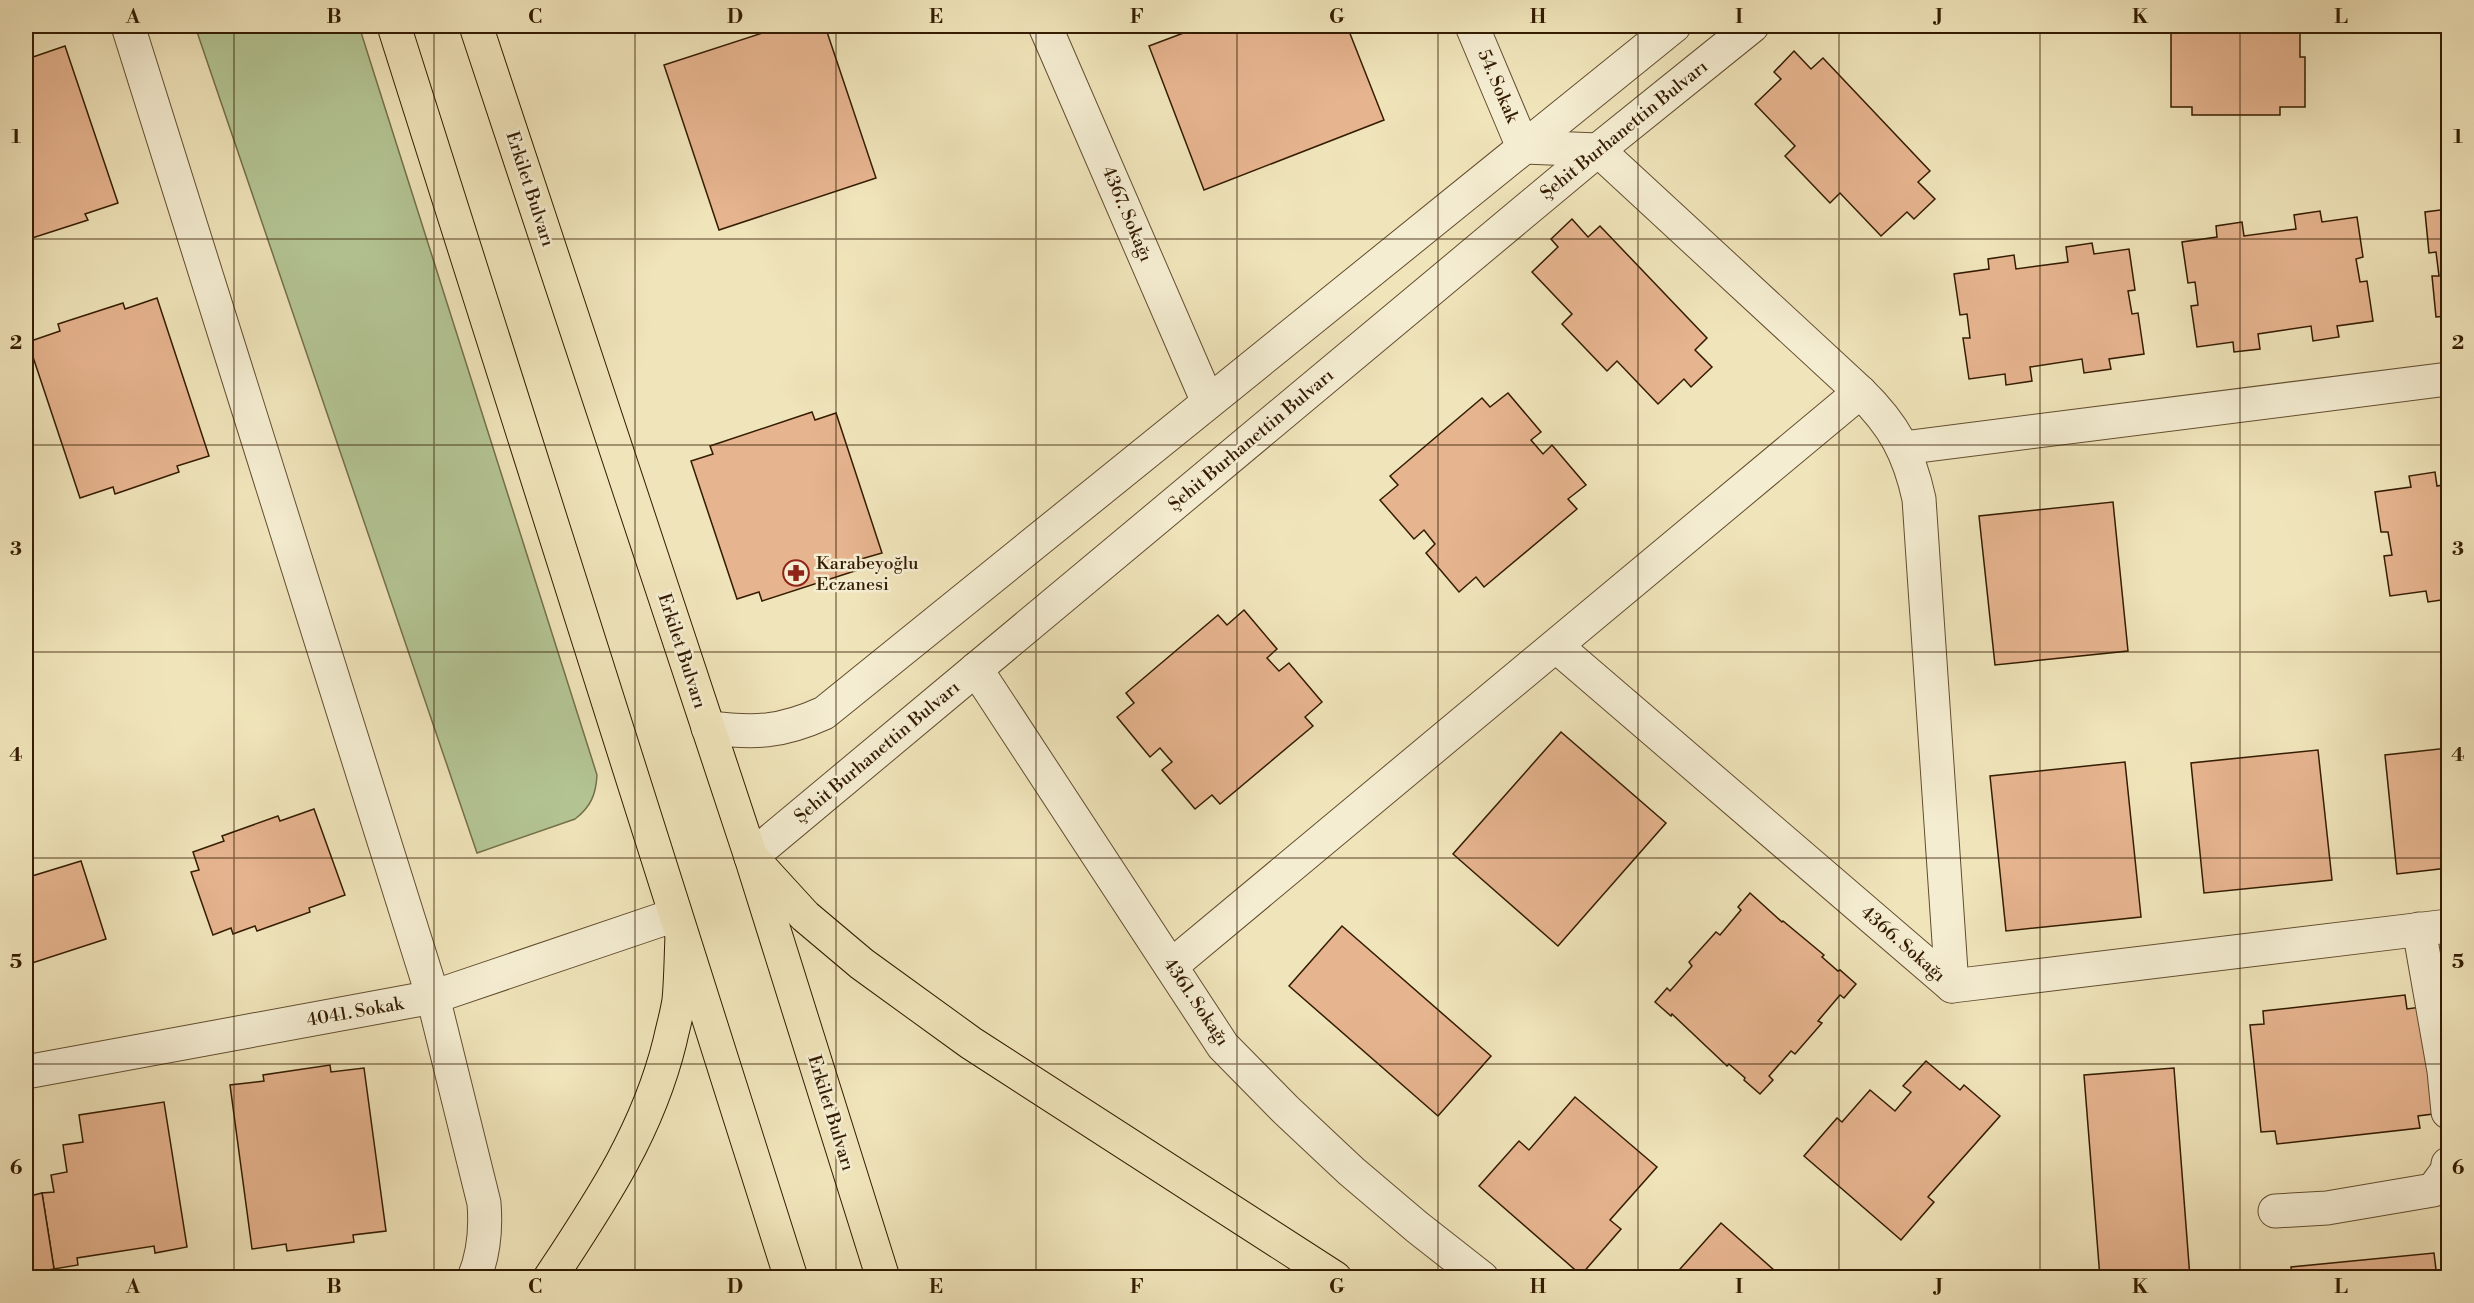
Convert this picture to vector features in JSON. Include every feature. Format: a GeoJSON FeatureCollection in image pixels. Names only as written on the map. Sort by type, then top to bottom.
{"type":"FeatureCollection","features":[{"type":"Feature","properties":{"kind":"main road"},"geometry":{"type":"LineString","coordinates":[[394,26],[791,1278]]}},
{"type":"Feature","properties":{"kind":"main road","name":"Erkilet Bulvarı"},"geometry":{"type":"LineString","coordinates":[[476,26],[751,857],[883,1278]]}},
{"type":"Feature","properties":{"kind":"main road"},"geometry":{"type":"LineString","coordinates":[[751,857],[805,916],[916,1005],[971,1043],[1335,1278]]}},
{"type":"Feature","properties":{"kind":"main road"},"geometry":{"type":"LineString","coordinates":[[550,1278],[603,1198],[628,1155],[648,1110],[666,1056],[679,1002],[678,925]]}},
{"type":"Feature","properties":{"kind":"street"},"geometry":{"type":"LineString","coordinates":[[128,26],[433,997],[484,1203],[483,1247],[474,1278]]}},
{"type":"Feature","properties":{"kind":"street","name":"4367. Sokağı"},"geometry":{"type":"LineString","coordinates":[[1045,26],[1208,402]]}},
{"type":"Feature","properties":{"kind":"street","name":"54. Sokak"},"geometry":{"type":"LineString","coordinates":[[1472,26],[1523,147]]}},
{"type":"Feature","properties":{"kind":"street"},"geometry":{"type":"LineString","coordinates":[[708,728],[743,732],[770,731],[797,725],[824,713],[1674,26]]}},
{"type":"Feature","properties":{"kind":"street","name":"Şehit Burhanettin Bulvarı"},"geometry":{"type":"LineString","coordinates":[[751,857],[1598,150],[1752,26]]}},
{"type":"Feature","properties":{"kind":"street"},"geometry":{"type":"LineString","coordinates":[[1523,147],[1598,150],[1860,392],[1887,421],[1904,448],[1919,499],[1952,986]]}},
{"type":"Feature","properties":{"kind":"street"},"geometry":{"type":"LineString","coordinates":[[1904,448],[2448,379]]}},
{"type":"Feature","properties":{"kind":"street"},"geometry":{"type":"LineString","coordinates":[[1171,966],[1860,392]]}},
{"type":"Feature","properties":{"kind":"street","name":"4366. Sokağı"},"geometry":{"type":"LineString","coordinates":[[1556,646],[1952,986],[2434,928]]}},
{"type":"Feature","properties":{"kind":"street","name":"4361. Sokağı"},"geometry":{"type":"LineString","coordinates":[[976,669],[1223,1046],[1286,1110],[1359,1178],[1482,1278]]}},
{"type":"Feature","properties":{"kind":"street","name":"4041. Sokak"},"geometry":{"type":"LineString","coordinates":[[26,1072],[433,997],[678,925]]}},
{"type":"Feature","properties":{"kind":"street"},"geometry":{"type":"LineString","coordinates":[[2434,928],[2448,1112]]}},
{"type":"Feature","properties":{"kind":"street"},"geometry":{"type":"LineString","coordinates":[[2275,1211],[2327,1208],[2433,1190],[2447,1171],[2448,1164]]}},
{"type":"Feature","properties":{"kind":"green space"},"geometry":{"type":"Polygon","coordinates":[[[195,26],[359,26],[597,775],[592,800],[575,819],[477,853],[195,26]]]}},
{"type":"Feature","properties":{"kind":"building"},"geometry":{"type":"Polygon","coordinates":[[[784,26],[825,26],[876,178],[719,230],[664,65],[784,26]]]}},
{"type":"Feature","properties":{"kind":"building"},"geometry":{"type":"Polygon","coordinates":[[[1202,26],[1347,26],[1384,120],[1204,190],[1149,46],[1202,26]]]}},
{"type":"Feature","properties":{"kind":"building"},"geometry":{"type":"Polygon","coordinates":[[[2171,26],[2300,26],[2300,57],[2305,57],[2305,107],[2280,107],[2280,115],[2192,115],[2192,107],[2171,107],[2171,26]]]}},
{"type":"Feature","properties":{"kind":"building"},"geometry":{"type":"Polygon","coordinates":[[[65,46],[118,203],[85,214],[88,220],[26,240],[26,52],[31,50],[33,57],[65,46]]]}},
{"type":"Feature","properties":{"kind":"building"},"geometry":{"type":"Polygon","coordinates":[[[1794,51],[1811,69],[1823,58],[1930,171],[1918,182],[1935,199],[1914,219],[1907,212],[1881,236],[1840,193],[1830,203],[1785,156],[1795,146],[1755,104],[1781,79],[1774,72],[1794,51]]]}},
{"type":"Feature","properties":{"kind":"building"},"geometry":{"type":"Polygon","coordinates":[[[2448,209],[2448,316],[2436,317],[2432,276],[2439,276],[2436,252],[2429,253],[2425,212],[2448,209]]]}},
{"type":"Feature","properties":{"kind":"building"},"geometry":{"type":"Polygon","coordinates":[[[2320,211],[2322,222],[2357,217],[2363,257],[2356,259],[2360,282],[2367,281],[2373,321],[2337,326],[2339,337],[2313,341],[2311,326],[2258,334],[2260,349],[2234,352],[2233,342],[2197,347],[2191,306],[2198,305],[2195,282],[2188,283],[2182,242],[2217,237],[2216,226],[2242,222],[2244,236],[2296,229],[2294,215],[2320,211]]]}},
{"type":"Feature","properties":{"kind":"building"},"geometry":{"type":"Polygon","coordinates":[[[1572,219],[1588,237],[1600,226],[1707,338],[1695,350],[1712,367],[1691,387],[1684,379],[1658,404],[1617,361],[1607,371],[1562,324],[1572,314],[1532,272],[1558,247],[1551,239],[1572,219]]]}},
{"type":"Feature","properties":{"kind":"building"},"geometry":{"type":"Polygon","coordinates":[[[2092,243],[2094,254],[2129,249],[2135,290],[2128,291],[2132,314],[2138,313],[2144,354],[2109,359],[2111,369],[2084,373],[2082,359],[2030,367],[2032,381],[2006,385],[2005,374],[1969,379],[1963,338],[1970,338],[1967,314],[1960,315],[1954,274],[1989,269],[1988,259],[2014,255],[2016,269],[2068,262],[2066,247],[2092,243]]]}},
{"type":"Feature","properties":{"kind":"building"},"geometry":{"type":"Polygon","coordinates":[[[157,298],[209,456],[177,466],[179,472],[115,494],[113,487],[80,498],[28,342],[60,331],[58,324],[123,303],[125,309],[157,298]]]}},
{"type":"Feature","properties":{"kind":"building"},"geometry":{"type":"Polygon","coordinates":[[[1508,393],[1541,432],[1531,440],[1543,454],[1552,445],[1586,485],[1568,499],[1577,509],[1484,587],[1476,577],[1459,592],[1426,553],[1435,544],[1424,530],[1414,539],[1380,500],[1398,485],[1390,476],[1482,398],[1490,407],[1508,393]]]}},
{"type":"Feature","properties":{"kind":"building"},"geometry":{"type":"Polygon","coordinates":[[[812,412],[815,420],[836,413],[882,553],[861,559],[864,568],[762,601],[759,592],[737,599],[691,461],[713,454],[710,446],[812,412]]]}},
{"type":"Feature","properties":{"kind":"building"},"geometry":{"type":"Polygon","coordinates":[[[2435,472],[2437,486],[2448,484],[2448,599],[2428,602],[2426,591],[2390,596],[2384,556],[2392,555],[2388,532],[2381,532],[2375,492],[2411,487],[2409,476],[2435,472]]]}},
{"type":"Feature","properties":{"kind":"building"},"geometry":{"type":"Polygon","coordinates":[[[2113,502],[2128,651],[1995,665],[1979,516],[2113,502]]]}},
{"type":"Feature","properties":{"kind":"building"},"geometry":{"type":"Polygon","coordinates":[[[1244,610],[1277,649],[1267,658],[1279,671],[1289,663],[1322,702],[1305,717],[1313,726],[1220,804],[1212,795],[1195,809],[1162,770],[1172,762],[1160,748],[1150,757],[1117,717],[1134,703],[1126,693],[1218,615],[1227,625],[1244,610]]]}},
{"type":"Feature","properties":{"kind":"building"},"geometry":{"type":"Polygon","coordinates":[[[1561,732],[1666,823],[1558,946],[1453,854],[1561,732]]]}},
{"type":"Feature","properties":{"kind":"building"},"geometry":{"type":"Polygon","coordinates":[[[2448,748],[2448,868],[2397,874],[2385,755],[2448,748]]]}},
{"type":"Feature","properties":{"kind":"building"},"geometry":{"type":"Polygon","coordinates":[[[2318,750],[2332,880],[2204,893],[2191,763],[2318,750]]]}},
{"type":"Feature","properties":{"kind":"building"},"geometry":{"type":"Polygon","coordinates":[[[2125,762],[2141,917],[2006,931],[1990,776],[2125,762]]]}},
{"type":"Feature","properties":{"kind":"building"},"geometry":{"type":"Polygon","coordinates":[[[314,809],[345,895],[309,908],[310,912],[257,931],[255,926],[233,934],[231,928],[213,935],[191,872],[199,870],[193,852],[224,841],[222,836],[278,816],[280,821],[314,809]]]}},
{"type":"Feature","properties":{"kind":"building"},"geometry":{"type":"Polygon","coordinates":[[[81,861],[106,939],[26,965],[26,868],[29,867],[32,876],[81,861]]]}},
{"type":"Feature","properties":{"kind":"building"},"geometry":{"type":"Polygon","coordinates":[[[1750,893],[1824,955],[1822,957],[1838,971],[1840,970],[1856,984],[1844,998],[1840,995],[1818,1021],[1822,1023],[1795,1054],[1791,1051],[1769,1076],[1773,1080],[1760,1094],[1672,1014],[1671,1016],[1655,1002],[1667,988],[1670,991],[1692,966],[1689,962],[1716,932],[1720,935],[1741,910],[1738,907],[1750,893]]]}},
{"type":"Feature","properties":{"kind":"building"},"geometry":{"type":"Polygon","coordinates":[[[1342,926],[1491,1056],[1438,1116],[1289,986],[1342,926]]]}},
{"type":"Feature","properties":{"kind":"building"},"geometry":{"type":"Polygon","coordinates":[[[2405,995],[2407,1009],[2421,1007],[2433,1114],[2418,1116],[2420,1128],[2277,1144],[2275,1131],[2261,1132],[2250,1025],[2264,1024],[2263,1011],[2405,995]]]}},
{"type":"Feature","properties":{"kind":"building"},"geometry":{"type":"Polygon","coordinates":[[[1926,1061],[1960,1090],[1964,1085],[2000,1116],[1928,1197],[1934,1202],[1901,1240],[1804,1156],[1837,1118],[1842,1122],[1870,1090],[1895,1111],[1911,1092],[1903,1086],[1926,1061]]]}},
{"type":"Feature","properties":{"kind":"building"},"geometry":{"type":"Polygon","coordinates":[[[330,1065],[331,1072],[364,1068],[386,1231],[353,1235],[354,1242],[287,1251],[286,1244],[252,1249],[230,1085],[264,1081],[263,1075],[330,1065]]]}},
{"type":"Feature","properties":{"kind":"building"},"geometry":{"type":"Polygon","coordinates":[[[2174,1068],[2190,1278],[2100,1278],[2084,1075],[2174,1068]]]}},
{"type":"Feature","properties":{"kind":"building"},"geometry":{"type":"Polygon","coordinates":[[[1575,1097],[1657,1167],[1610,1220],[1621,1229],[1581,1275],[1479,1186],[1519,1141],[1529,1150],[1575,1097]]]}},
{"type":"Feature","properties":{"kind":"building"},"geometry":{"type":"Polygon","coordinates":[[[164,1102],[187,1247],[155,1253],[154,1246],[77,1258],[78,1265],[54,1269],[42,1193],[54,1192],[51,1175],[67,1172],[63,1145],[83,1142],[79,1115],[164,1102]]]}},
{"type":"Feature","properties":{"kind":"building"},"geometry":{"type":"Polygon","coordinates":[[[28,1178],[30,1196],[42,1193],[54,1269],[30,1273],[29,1266],[26,1266],[26,1179],[28,1178]]]}},
{"type":"Feature","properties":{"kind":"building"},"geometry":{"type":"Polygon","coordinates":[[[1721,1223],[1783,1278],[1672,1278],[1721,1223]]]}},
{"type":"Feature","properties":{"kind":"building"},"geometry":{"type":"Polygon","coordinates":[[[2434,1253],[2437,1278],[2292,1278],[2291,1267],[2434,1253]]]}},
{"type":"Feature","properties":{"kind":"place","name":"Karabeyoğlu Eczanesi"},"geometry":{"type":"Point","coordinates":[796,573]}}]}
